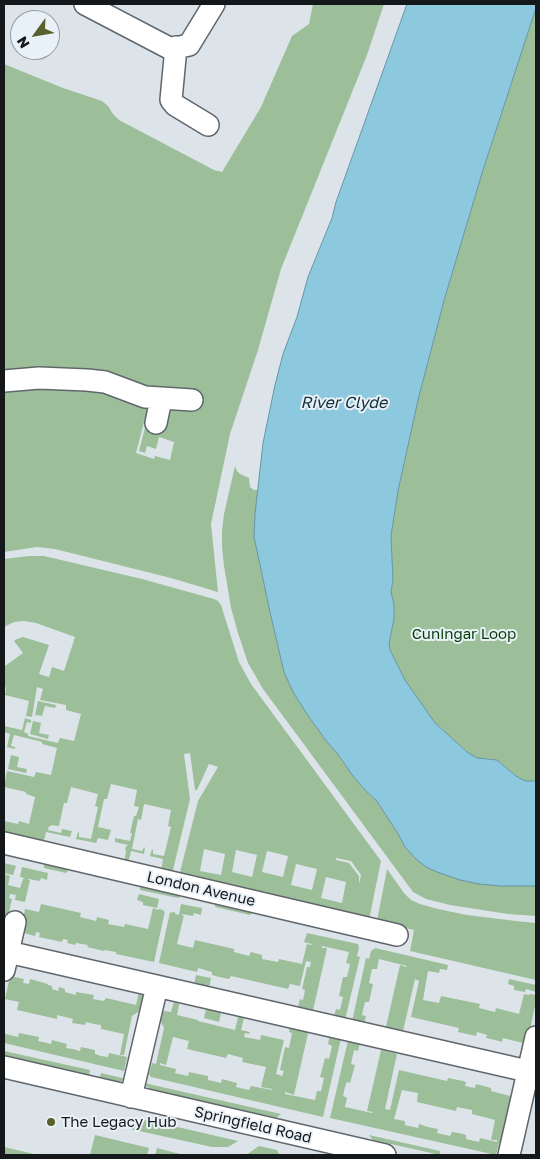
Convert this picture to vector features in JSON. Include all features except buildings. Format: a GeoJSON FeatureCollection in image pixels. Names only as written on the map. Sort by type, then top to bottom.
{"type":"FeatureCollection","features":[{"type":"Feature","properties":{"kind":"street"},"geometry":{"type":"LineString","coordinates":[[85,4],[171,49],[189,45],[214,4]]}},
{"type":"Feature","properties":{"kind":"street"},"geometry":{"type":"LineString","coordinates":[[176,48],[171,100],[175,105],[208,125]]}},
{"type":"Feature","properties":{"kind":"street"},"geometry":{"type":"LineString","coordinates":[[4,381],[39,378],[92,380],[111,384],[150,398],[192,400]]}},
{"type":"Feature","properties":{"kind":"street"},"geometry":{"type":"LineString","coordinates":[[156,423],[161,399]]}},
{"type":"Feature","properties":{"kind":"street","name":"London Avenue"},"geometry":{"type":"LineString","coordinates":[[4,843],[397,935]]}},
{"type":"Feature","properties":{"kind":"street"},"geometry":{"type":"LineString","coordinates":[[15,922],[6,961],[157,986],[532,1072]]}},
{"type":"Feature","properties":{"kind":"street"},"geometry":{"type":"LineString","coordinates":[[131,1096],[157,986]]}},
{"type":"Feature","properties":{"kind":"street"},"geometry":{"type":"LineString","coordinates":[[509,1155],[532,1072],[536,1037]]}},
{"type":"Feature","properties":{"kind":"street","name":"Springfield Road"},"geometry":{"type":"LineString","coordinates":[[4,1068],[385,1155]]}},
{"type":"Feature","properties":{"kind":"green space"},"geometry":{"type":"Polygon","coordinates":[[[313,4],[384,4],[367,55],[281,269],[258,350],[230,434],[211,524],[218,592],[171,578],[55,549],[37,547],[4,552],[4,386],[83,385],[144,405],[148,410],[150,423],[144,422],[136,453],[154,459],[155,456],[170,460],[174,442],[159,437],[156,449],[147,446],[145,453],[139,451],[146,424],[161,428],[166,415],[194,392],[4,378],[4,64],[63,88],[102,101],[119,120],[214,170],[222,172],[261,107],[292,36],[309,24],[313,4]]]}},
{"type":"Feature","properties":{"kind":"green space","name":"Cuningar Loop"},"geometry":{"type":"Polygon","coordinates":[[[536,8],[536,781],[525,781],[501,763],[491,759],[477,758],[467,752],[435,723],[405,680],[390,650],[389,643],[394,619],[394,604],[391,592],[393,580],[391,536],[398,491],[418,400],[445,297],[483,170],[536,8]]]}},
{"type":"Feature","properties":{"kind":"green space"},"geometry":{"type":"Polygon","coordinates":[[[235,466],[240,474],[249,478],[250,487],[258,490],[254,526],[257,551],[270,612],[284,672],[307,714],[353,776],[376,800],[405,847],[525,881],[536,886],[536,916],[508,914],[450,905],[426,899],[413,892],[263,689],[248,663],[238,633],[231,608],[224,566],[222,531],[235,466]]]}},
{"type":"Feature","properties":{"kind":"green space"},"geometry":{"type":"Polygon","coordinates":[[[44,556],[142,579],[218,601],[221,605],[239,662],[251,684],[381,861],[369,920],[179,876],[198,801],[218,767],[209,764],[197,790],[195,790],[190,753],[184,754],[190,799],[172,874],[161,872],[163,859],[150,856],[152,849],[153,854],[164,856],[171,827],[168,826],[171,810],[144,804],[141,820],[138,819],[132,849],[142,851],[144,847],[144,854],[131,851],[128,864],[124,863],[125,850],[128,845],[115,842],[115,838],[130,841],[134,816],[136,816],[139,807],[134,806],[137,790],[111,784],[107,799],[104,799],[98,827],[111,830],[108,840],[98,838],[96,843],[76,839],[78,832],[79,837],[91,839],[98,807],[95,806],[98,794],[71,787],[67,803],[64,803],[59,826],[51,825],[48,830],[61,833],[62,829],[72,831],[70,837],[46,832],[43,845],[4,836],[4,821],[18,824],[19,821],[29,824],[35,797],[26,794],[26,792],[4,787],[7,771],[34,777],[36,772],[51,775],[57,748],[14,735],[11,746],[15,747],[15,749],[7,747],[10,734],[4,732],[4,726],[22,730],[25,718],[31,720],[31,723],[27,722],[24,732],[28,736],[58,743],[60,738],[74,741],[81,714],[66,710],[66,705],[40,700],[43,689],[37,687],[32,717],[26,716],[29,701],[5,695],[4,665],[23,653],[14,641],[23,637],[49,645],[39,674],[49,677],[52,667],[64,671],[75,637],[36,623],[24,621],[14,622],[4,627],[4,559],[44,556]],[[204,849],[200,871],[221,875],[225,854],[204,849]],[[236,850],[232,872],[252,877],[257,855],[236,850]],[[267,851],[262,872],[283,877],[288,856],[267,851]],[[336,858],[336,860],[349,863],[359,876],[359,884],[361,875],[351,861],[336,858]],[[296,864],[291,885],[312,890],[317,869],[296,864]],[[326,877],[321,898],[342,903],[346,882],[326,877]]]}},
{"type":"Feature","properties":{"kind":"green space"},"geometry":{"type":"Polygon","coordinates":[[[38,701],[56,705],[55,708],[45,706],[42,716],[35,715],[38,701]]]}},
{"type":"Feature","properties":{"kind":"green space"},"geometry":{"type":"Polygon","coordinates":[[[33,721],[41,723],[39,733],[49,735],[48,739],[30,734],[33,721]]]}},
{"type":"Feature","properties":{"kind":"green space"},"geometry":{"type":"Polygon","coordinates":[[[11,755],[19,757],[17,767],[27,769],[26,773],[8,769],[11,755]]]}},
{"type":"Feature","properties":{"kind":"green space"},"geometry":{"type":"Polygon","coordinates":[[[45,862],[69,868],[66,873],[44,868],[45,862]]]}},
{"type":"Feature","properties":{"kind":"green space"},"geometry":{"type":"Polygon","coordinates":[[[4,863],[16,866],[13,875],[4,873],[4,863]]]}},
{"type":"Feature","properties":{"kind":"green space"},"geometry":{"type":"Polygon","coordinates":[[[22,867],[48,873],[47,880],[41,878],[40,881],[28,879],[30,880],[25,902],[15,900],[16,895],[10,894],[9,898],[12,899],[8,917],[4,921],[4,874],[10,876],[8,885],[20,888],[25,878],[20,877],[22,867]]]}},
{"type":"Feature","properties":{"kind":"green space"},"geometry":{"type":"Polygon","coordinates":[[[387,869],[404,893],[411,900],[420,904],[467,915],[536,923],[536,980],[410,951],[414,930],[377,921],[387,869]]]}},
{"type":"Feature","properties":{"kind":"green space"},"geometry":{"type":"Polygon","coordinates":[[[140,884],[181,893],[180,897],[140,890],[140,884]]]}},
{"type":"Feature","properties":{"kind":"green space"},"geometry":{"type":"Polygon","coordinates":[[[139,894],[159,899],[157,908],[143,905],[143,902],[137,900],[139,894]]]}},
{"type":"Feature","properties":{"kind":"green space"},"geometry":{"type":"Polygon","coordinates":[[[215,902],[253,910],[250,915],[215,907],[215,902]]]}},
{"type":"Feature","properties":{"kind":"green space"},"geometry":{"type":"Polygon","coordinates":[[[41,904],[81,913],[80,917],[96,921],[97,917],[109,920],[108,924],[124,927],[125,924],[148,929],[153,908],[165,911],[154,962],[87,947],[88,945],[67,943],[68,940],[63,939],[62,942],[39,937],[40,933],[36,932],[35,936],[20,932],[25,909],[39,912],[41,904]]]}},
{"type":"Feature","properties":{"kind":"green space"},"geometry":{"type":"Polygon","coordinates":[[[181,904],[202,908],[201,915],[194,913],[193,916],[182,914],[182,916],[184,915],[177,944],[193,948],[195,940],[234,949],[234,952],[249,956],[251,952],[262,955],[262,959],[278,962],[279,959],[302,964],[307,944],[312,944],[304,942],[307,933],[358,944],[357,956],[360,957],[344,1024],[297,1011],[300,999],[303,1000],[305,990],[302,989],[307,967],[310,967],[311,962],[306,961],[300,986],[290,984],[288,989],[231,976],[229,979],[219,977],[212,975],[212,972],[198,968],[197,972],[159,963],[170,912],[175,912],[175,914],[179,915],[181,904]],[[322,946],[322,948],[327,948],[312,1015],[333,1020],[336,1009],[340,1010],[343,997],[339,996],[343,977],[347,977],[350,964],[346,963],[349,952],[322,946]]]}},
{"type":"Feature","properties":{"kind":"green space"},"geometry":{"type":"Polygon","coordinates":[[[375,948],[448,965],[447,970],[440,969],[439,973],[428,971],[423,1000],[439,1003],[441,996],[480,1004],[479,1008],[495,1012],[496,1008],[519,1014],[524,994],[536,995],[536,1006],[527,1044],[503,1038],[502,1042],[486,1038],[487,1035],[477,1032],[476,1036],[458,1032],[459,1028],[411,1017],[419,981],[415,979],[403,1031],[391,1029],[385,1031],[400,965],[407,966],[379,959],[377,969],[372,969],[369,983],[373,984],[369,1002],[365,1002],[363,1010],[362,1015],[366,1016],[363,1029],[351,1026],[366,958],[369,959],[371,951],[375,948]]]}},
{"type":"Feature","properties":{"kind":"green space"},"geometry":{"type":"Polygon","coordinates":[[[196,975],[211,978],[209,988],[194,985],[196,975]]]}},
{"type":"Feature","properties":{"kind":"green space"},"geometry":{"type":"Polygon","coordinates":[[[10,976],[24,979],[23,983],[29,984],[30,979],[48,984],[52,986],[52,989],[58,991],[59,987],[65,989],[65,992],[76,995],[76,992],[94,995],[93,999],[104,1001],[106,998],[136,1005],[139,992],[143,997],[143,1009],[132,1016],[124,1055],[120,1055],[124,1034],[101,1029],[101,1025],[86,1022],[85,1025],[72,1023],[73,1019],[57,1015],[57,1019],[17,1010],[19,1002],[5,999],[10,976]]]}},
{"type":"Feature","properties":{"kind":"green space"},"geometry":{"type":"Polygon","coordinates":[[[509,979],[536,985],[536,992],[526,989],[525,992],[514,990],[514,986],[508,984],[509,979]]]}},
{"type":"Feature","properties":{"kind":"green space"},"geometry":{"type":"Polygon","coordinates":[[[175,998],[180,999],[177,1015],[235,1030],[239,1013],[245,1014],[241,1030],[250,1032],[249,1034],[245,1033],[244,1037],[260,1040],[261,1035],[284,1040],[276,1074],[282,1076],[284,1071],[280,1070],[285,1047],[289,1048],[292,1033],[289,1032],[290,1025],[342,1034],[323,1117],[151,1077],[149,1074],[152,1063],[156,1064],[164,1028],[158,1016],[159,1010],[171,1012],[175,998]],[[309,1029],[294,1095],[285,1092],[285,1094],[315,1100],[317,1091],[321,1091],[324,1078],[320,1077],[325,1058],[329,1059],[332,1046],[328,1044],[330,1034],[309,1029]],[[173,1037],[166,1065],[160,1063],[160,1065],[176,1069],[175,1073],[188,1076],[189,1072],[208,1076],[208,1080],[221,1083],[222,1079],[237,1083],[236,1087],[249,1090],[251,1086],[272,1090],[261,1087],[266,1067],[242,1062],[243,1058],[228,1054],[226,1058],[187,1049],[189,1041],[173,1037]]]}},
{"type":"Feature","properties":{"kind":"green space"},"geometry":{"type":"Polygon","coordinates":[[[207,1005],[222,1009],[219,1022],[204,1018],[207,1005]]]}},
{"type":"Feature","properties":{"kind":"green space"},"geometry":{"type":"Polygon","coordinates":[[[4,1029],[5,1034],[18,1037],[19,1033],[39,1037],[38,1041],[51,1044],[52,1040],[67,1044],[66,1048],[80,1051],[81,1047],[95,1050],[95,1054],[101,1056],[108,1057],[109,1053],[127,1057],[124,1071],[4,1043],[4,1029]]]}},
{"type":"Feature","properties":{"kind":"green space"},"geometry":{"type":"Polygon","coordinates":[[[349,1036],[361,1038],[358,1051],[354,1050],[351,1064],[355,1065],[350,1083],[347,1082],[345,1087],[343,1096],[347,1098],[345,1107],[372,1113],[373,1112],[367,1111],[382,1046],[386,1051],[397,1054],[385,1109],[390,1110],[399,1070],[447,1081],[448,1078],[463,1081],[466,1082],[465,1086],[475,1088],[476,1084],[491,1088],[491,1091],[514,1097],[496,1155],[330,1118],[349,1036]],[[402,1090],[394,1119],[405,1121],[405,1125],[418,1128],[419,1124],[438,1129],[437,1133],[450,1136],[452,1132],[466,1135],[466,1139],[479,1142],[480,1138],[497,1142],[497,1140],[491,1140],[495,1120],[472,1114],[472,1110],[457,1107],[456,1111],[417,1102],[418,1093],[402,1090]]]}},
{"type":"Feature","properties":{"kind":"green space"},"geometry":{"type":"Polygon","coordinates":[[[4,1051],[90,1070],[89,1075],[4,1055],[4,1051]]]}},
{"type":"Feature","properties":{"kind":"green space"},"geometry":{"type":"Polygon","coordinates":[[[101,1073],[126,1079],[119,1082],[100,1077],[101,1073]]]}},
{"type":"Feature","properties":{"kind":"green space"},"geometry":{"type":"Polygon","coordinates":[[[144,1083],[281,1114],[276,1118],[151,1089],[144,1083]]]}},
{"type":"Feature","properties":{"kind":"green space"},"geometry":{"type":"Polygon","coordinates":[[[144,1120],[238,1141],[228,1147],[212,1147],[130,1129],[130,1125],[144,1120]]]}},
{"type":"Feature","properties":{"kind":"green space"},"geometry":{"type":"Polygon","coordinates":[[[95,1135],[149,1148],[147,1155],[90,1155],[95,1135]]]}},
{"type":"Feature","properties":{"kind":"green space"},"geometry":{"type":"Polygon","coordinates":[[[369,1135],[440,1151],[440,1155],[373,1140],[369,1135]]]}},
{"type":"Feature","properties":{"kind":"green space"},"geometry":{"type":"Polygon","coordinates":[[[259,1146],[277,1150],[279,1154],[246,1155],[259,1146]]]}},
{"type":"Feature","properties":{"kind":"green space"},"geometry":{"type":"Polygon","coordinates":[[[4,1147],[38,1155],[4,1155],[4,1147]]]}},
{"type":"Feature","properties":{"kind":"green space"},"geometry":{"type":"Polygon","coordinates":[[[157,1148],[180,1154],[185,1155],[155,1155],[157,1148]]]}},
{"type":"Feature","properties":{"kind":"water","name":"River Clyde"},"geometry":{"type":"Polygon","coordinates":[[[407,4],[536,4],[445,297],[418,400],[398,491],[391,536],[393,580],[391,592],[394,604],[394,619],[389,643],[390,650],[405,680],[435,723],[467,752],[477,758],[497,760],[525,781],[536,781],[536,886],[501,886],[460,880],[426,867],[405,847],[376,800],[353,776],[293,692],[284,672],[254,537],[263,443],[283,354],[297,317],[308,277],[332,218],[336,202],[407,4]]]}},
{"type":"Feature","properties":{"kind":"place","name":"The Legacy Hub"},"geometry":{"type":"Point","coordinates":[51,1122]}}]}
